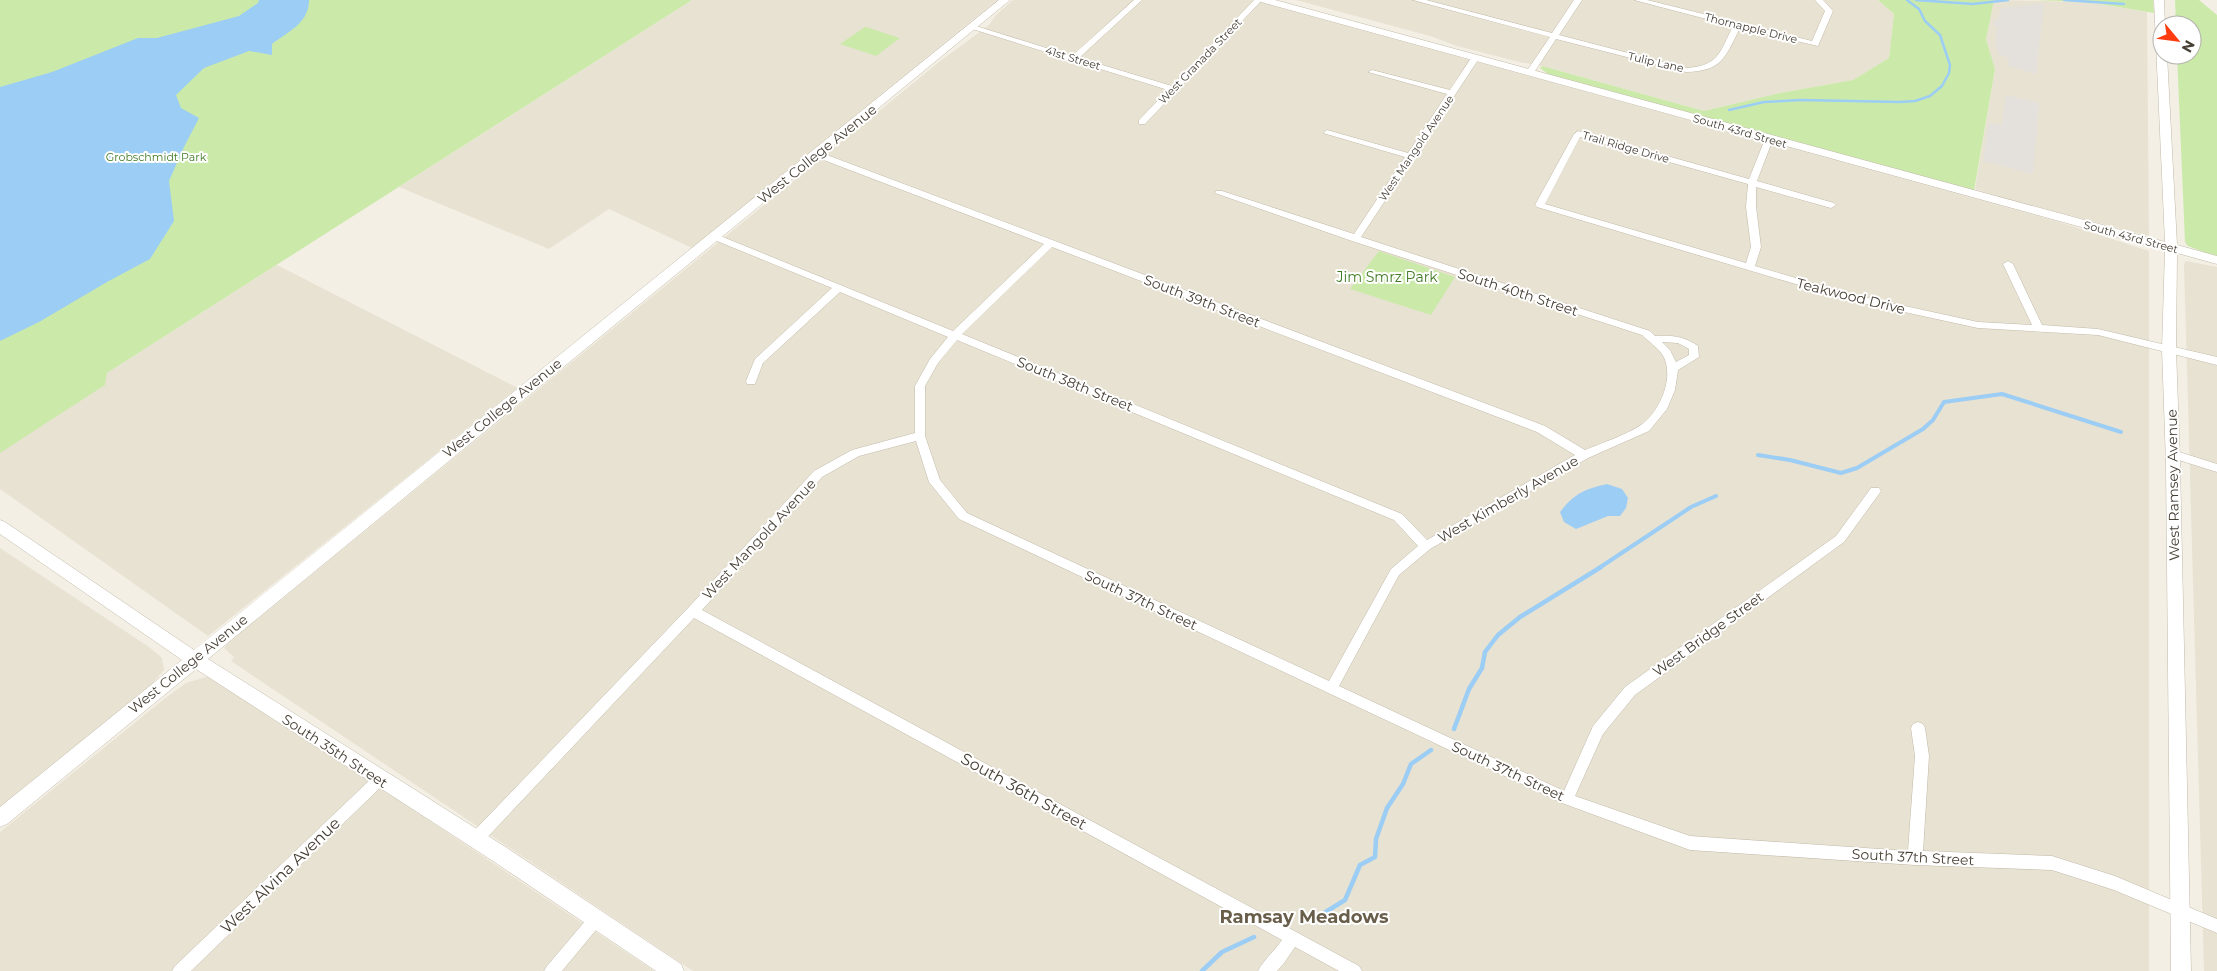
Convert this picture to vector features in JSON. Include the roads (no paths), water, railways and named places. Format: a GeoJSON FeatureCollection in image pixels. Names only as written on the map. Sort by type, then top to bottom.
{"type":"FeatureCollection","features":[{"type":"Feature","properties":{"kind":"street","name":"West College Avenue"},"geometry":{"type":"LineString","coordinates":[[0,818],[973,28],[1005,0]]}},
{"type":"Feature","properties":{"kind":"street"},"geometry":{"type":"LineString","coordinates":[[1074,58],[1138,0]]}},
{"type":"Feature","properties":{"kind":"street","name":"West Granada Street"},"geometry":{"type":"LineString","coordinates":[[1142,122],[1258,0]]}},
{"type":"Feature","properties":{"kind":"street","name":"South 43rd Street"},"geometry":{"type":"LineString","coordinates":[[1264,0],[2217,260]]}},
{"type":"Feature","properties":{"kind":"street","name":"Tulip Lane"},"geometry":{"type":"LineString","coordinates":[[1417,0],[1674,68],[1699,70],[1711,67],[1720,61],[1737,25]]}},
{"type":"Feature","properties":{"kind":"street"},"geometry":{"type":"LineString","coordinates":[[1530,72],[1552,36],[1578,0]]}},
{"type":"Feature","properties":{"kind":"street","name":"Thornapple Drive"},"geometry":{"type":"LineString","coordinates":[[1638,0],[1815,44],[1829,11],[1819,0]]}},
{"type":"Feature","properties":{"kind":"street","name":"West Ramsey Avenue"},"geometry":{"type":"LineString","coordinates":[[2159,0],[2170,248],[2169,349],[2173,454],[2180,971]]}},
{"type":"Feature","properties":{"kind":"street","name":"41st Street"},"geometry":{"type":"LineString","coordinates":[[973,28],[1173,89]]}},
{"type":"Feature","properties":{"kind":"street","name":"West Mangold Avenue"},"geometry":{"type":"LineString","coordinates":[[1355,239],[1476,57]]}},
{"type":"Feature","properties":{"kind":"street"},"geometry":{"type":"LineString","coordinates":[[1372,72],[1452,93]]}},
{"type":"Feature","properties":{"kind":"street"},"geometry":{"type":"LineString","coordinates":[[1327,133],[1410,156]]}},
{"type":"Feature","properties":{"kind":"street","name":"Trail Ridge Drive"},"geometry":{"type":"LineString","coordinates":[[1540,205],[1578,134],[1752,183]]}},
{"type":"Feature","properties":{"kind":"street"},"geometry":{"type":"LineString","coordinates":[[1749,268],[1756,248],[1751,207],[1752,183],[1769,139]]}},
{"type":"Feature","properties":{"kind":"street","name":"South 39th Street"},"geometry":{"type":"LineString","coordinates":[[816,154],[1541,429],[1584,455]]}},
{"type":"Feature","properties":{"kind":"street"},"geometry":{"type":"LineString","coordinates":[[1752,183],[1831,205]]}},
{"type":"Feature","properties":{"kind":"street","name":"South 40th Street"},"geometry":{"type":"LineString","coordinates":[[1219,192],[1650,336],[1686,341],[1694,348],[1694,357],[1673,368]]}},
{"type":"Feature","properties":{"kind":"street","name":"Teakwood Drive"},"geometry":{"type":"LineString","coordinates":[[1540,205],[1849,297],[1978,325],[2098,332],[2217,360]]}},
{"type":"Feature","properties":{"kind":"street","name":"South 38th Street"},"geometry":{"type":"LineString","coordinates":[[715,237],[1398,517],[1426,546]]}},
{"type":"Feature","properties":{"kind":"street"},"geometry":{"type":"LineString","coordinates":[[920,436],[920,386],[934,361],[955,335],[1051,243]]}},
{"type":"Feature","properties":{"kind":"street"},"geometry":{"type":"LineString","coordinates":[[2008,264],[2038,328]]}},
{"type":"Feature","properties":{"kind":"street"},"geometry":{"type":"LineString","coordinates":[[751,381],[760,361],[839,287]]}},
{"type":"Feature","properties":{"kind":"street"},"geometry":{"type":"LineString","coordinates":[[1650,336],[1666,352],[1673,368]]}},
{"type":"Feature","properties":{"kind":"street","name":"West Kimberly Avenue"},"geometry":{"type":"LineString","coordinates":[[1330,689],[1395,572],[1426,546],[1584,455],[1645,428],[1662,409],[1670,390],[1673,368]]}},
{"type":"Feature","properties":{"kind":"street","name":"West Mangold Avenue"},"geometry":{"type":"LineString","coordinates":[[476,839],[693,611],[818,474],[856,453],[920,436]]}},
{"type":"Feature","properties":{"kind":"street","name":"South 37th Street"},"geometry":{"type":"LineString","coordinates":[[920,436],[935,482],[963,516],[1567,799],[1690,844],[1915,858],[2052,863],[2115,883],[2217,926]]}},
{"type":"Feature","properties":{"kind":"street"},"geometry":{"type":"LineString","coordinates":[[2173,454],[2217,468]]}},
{"type":"Feature","properties":{"kind":"street","name":"West Bridge Street"},"geometry":{"type":"LineString","coordinates":[[1567,799],[1598,730],[1630,691],[1840,539],[1875,491]]}},
{"type":"Feature","properties":{"kind":"street","name":"South 35th Street"},"geometry":{"type":"LineString","coordinates":[[0,526],[193,660],[476,839],[674,971]]}},
{"type":"Feature","properties":{"kind":"street","name":"South 36th Street"},"geometry":{"type":"LineString","coordinates":[[693,611],[1354,971]]}},
{"type":"Feature","properties":{"kind":"street"},"geometry":{"type":"LineString","coordinates":[[1915,858],[1922,756],[1918,728]]}},
{"type":"Feature","properties":{"kind":"street","name":"West Alvina Avenue"},"geometry":{"type":"LineString","coordinates":[[180,971],[380,780]]}},
{"type":"Feature","properties":{"kind":"street"},"geometry":{"type":"LineString","coordinates":[[552,971],[596,919]]}},
{"type":"Feature","properties":{"kind":"street"},"geometry":{"type":"LineString","coordinates":[[1266,971],[1279,958],[1292,938]]}},
{"type":"Feature","properties":{"kind":"water"},"geometry":{"type":"Polygon","coordinates":[[[259,0],[309,0],[308,8],[302,21],[272,44],[272,55],[249,51],[204,68],[176,95],[181,108],[199,118],[169,181],[174,221],[150,259],[39,322],[0,341],[0,87],[52,72],[138,38],[157,38],[239,16],[258,3],[259,0]]]}},
{"type":"Feature","properties":{"kind":"water"},"geometry":{"type":"Polygon","coordinates":[[[1607,484],[1622,489],[1628,498],[1626,508],[1620,516],[1608,516],[1576,529],[1564,522],[1560,512],[1571,500],[1586,490],[1607,484]]]}},
{"type":"Feature","properties":{"kind":"waterway"},"geometry":{"type":"LineString","coordinates":[[1729,110],[1764,102],[1801,100],[1900,102],[1915,101],[1930,96],[1942,86],[1949,73],[1950,65],[1940,35],[1925,21],[1919,9],[1907,0]]}},
{"type":"Feature","properties":{"kind":"waterway"},"geometry":{"type":"LineString","coordinates":[[1916,0],[1973,4],[2008,0]]}},
{"type":"Feature","properties":{"kind":"waterway"},"geometry":{"type":"LineString","coordinates":[[2064,0],[2124,4]]}},
{"type":"Feature","properties":{"kind":"waterway"},"geometry":{"type":"LineString","coordinates":[[1758,455],[1790,460],[1841,473],[1857,468],[1923,429],[1933,420],[1944,402],[2002,394],[2121,432]]}},
{"type":"Feature","properties":{"kind":"waterway"},"geometry":{"type":"LineString","coordinates":[[1599,568],[1691,507],[1716,496]]}},
{"type":"Feature","properties":{"kind":"waterway"},"geometry":{"type":"LineString","coordinates":[[1454,729],[1469,689],[1482,668],[1485,652],[1498,635],[1520,617],[1601,567]]}},
{"type":"Feature","properties":{"kind":"waterway"},"geometry":{"type":"LineString","coordinates":[[1316,918],[1345,900],[1360,865],[1375,857],[1376,839],[1387,808],[1403,784],[1411,764],[1431,750]]}},
{"type":"Feature","properties":{"kind":"waterway"},"geometry":{"type":"LineString","coordinates":[[1202,971],[1222,952],[1254,937]]}},
{"type":"Feature","properties":{"kind":"district","name":"Ramsay Meadows"},"geometry":{"type":"Point","coordinates":[1304,917]}},
{"type":"Feature","properties":{"kind":"park label","name":"Grobschmidt Park"},"geometry":{"type":"Point","coordinates":[156,157]}},
{"type":"Feature","properties":{"kind":"park label","name":"Jim Smrz Park"},"geometry":{"type":"Point","coordinates":[1387,277]}}]}
